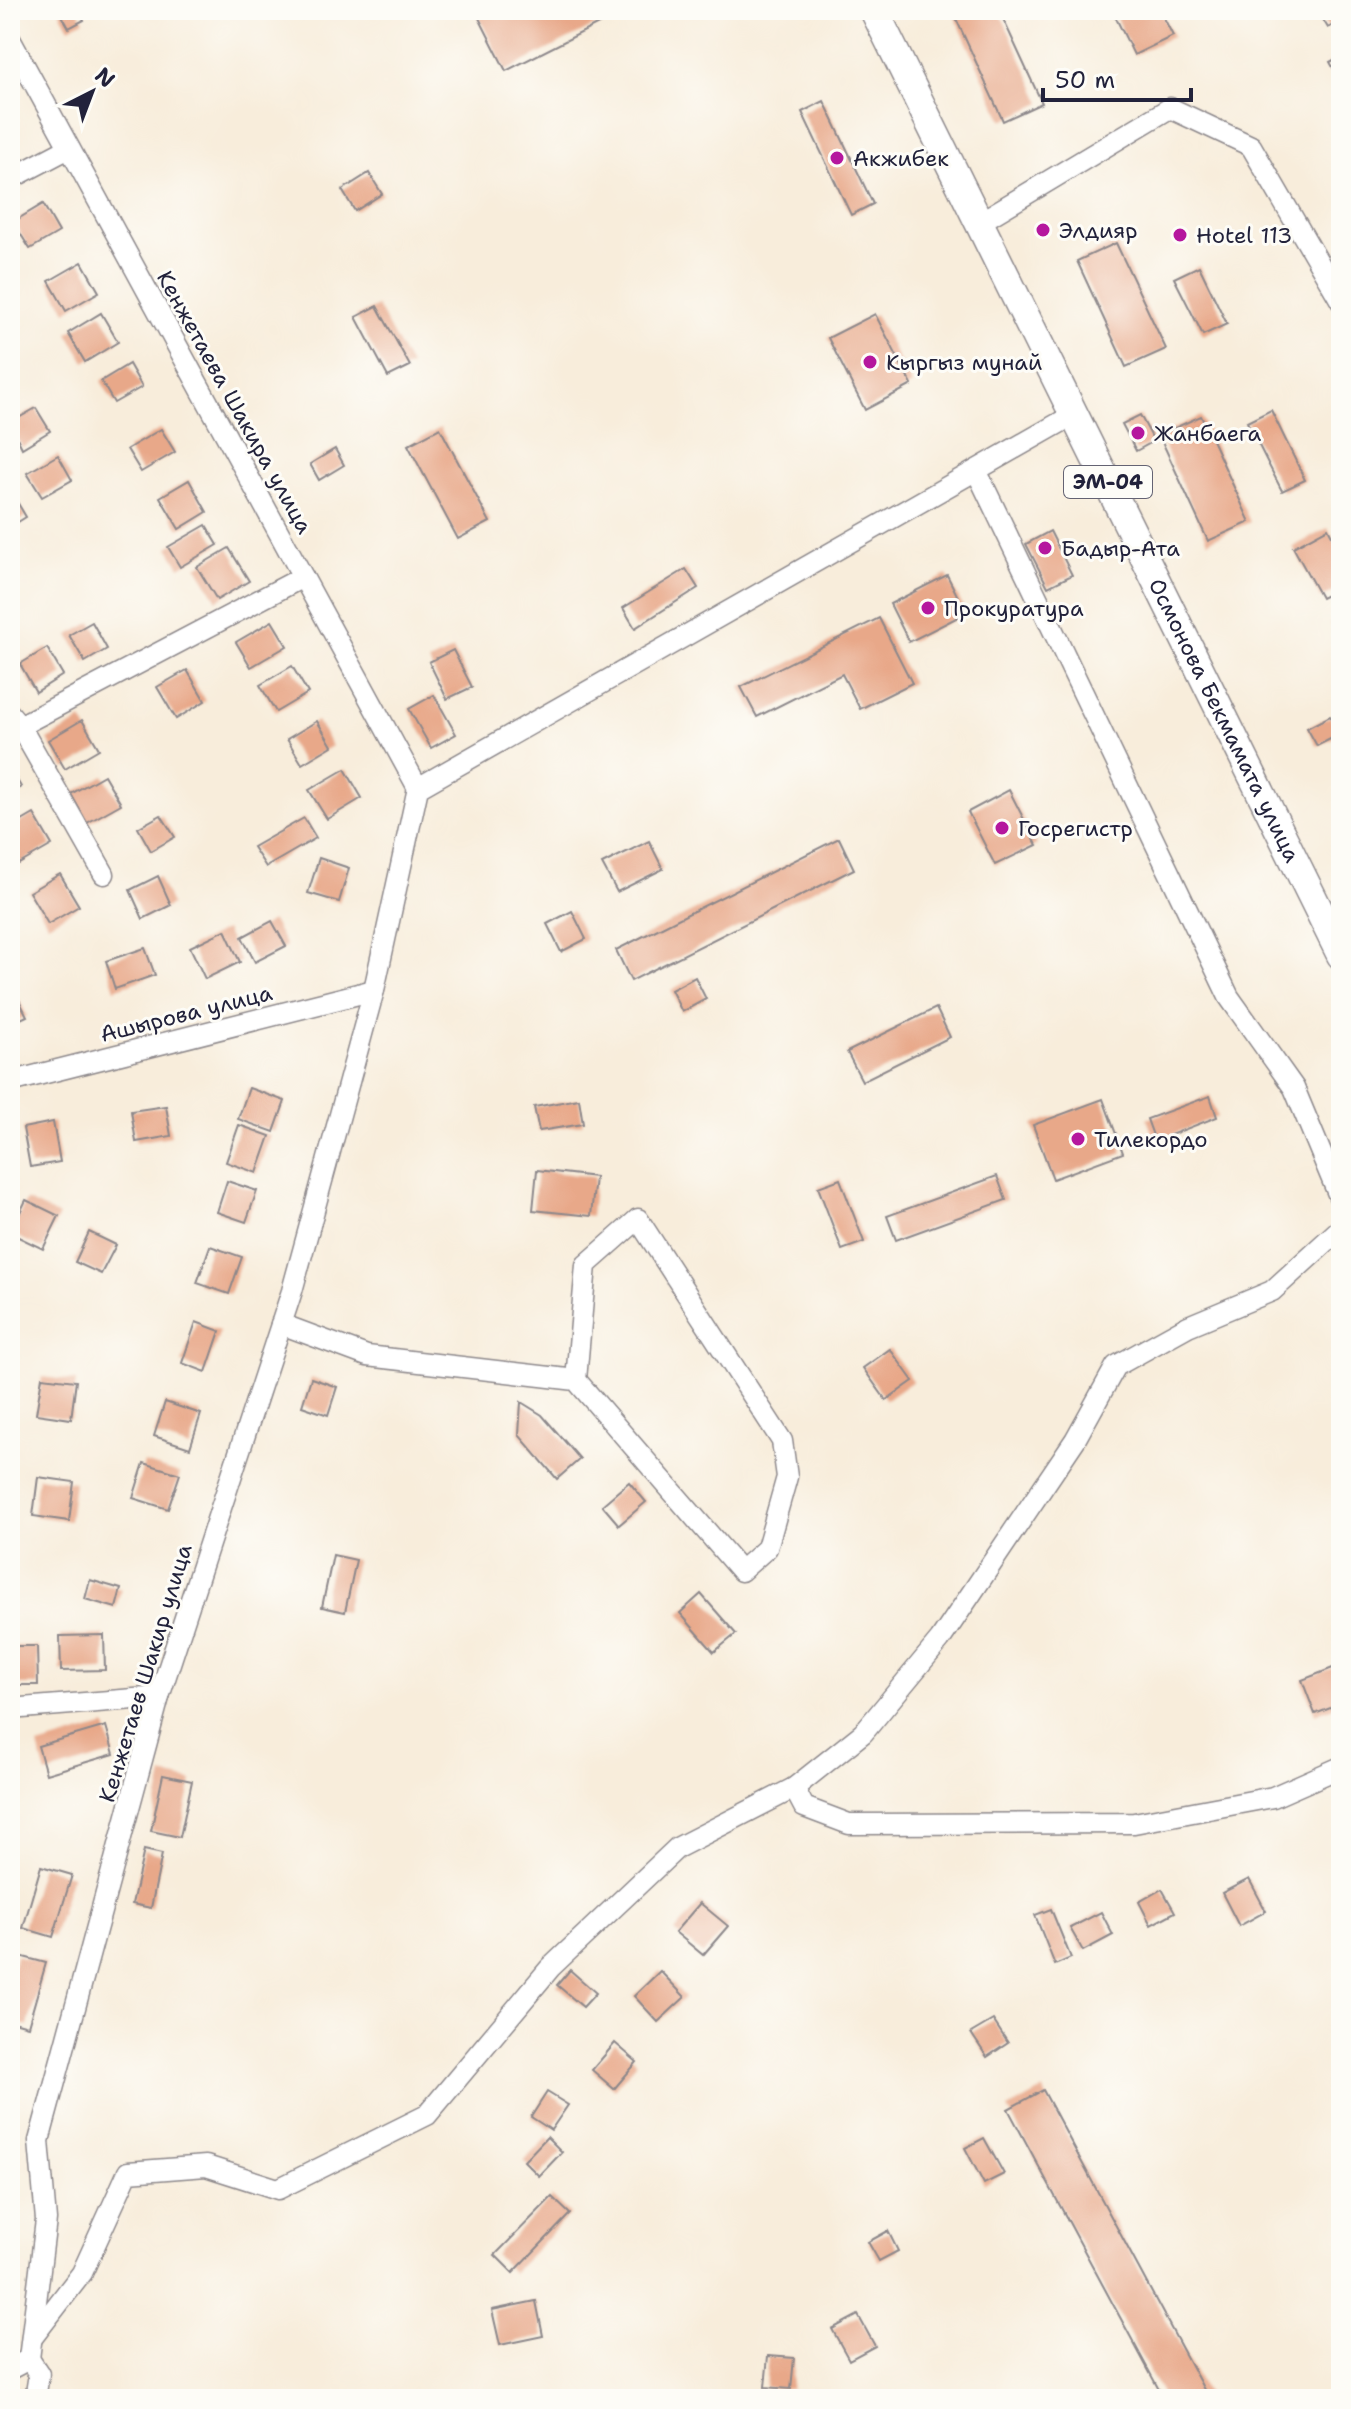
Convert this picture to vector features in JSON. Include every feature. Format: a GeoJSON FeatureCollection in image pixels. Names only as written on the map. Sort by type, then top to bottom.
{"type":"FeatureCollection","features":[{"type":"Feature","properties":{"kind":"highway","name":"Осмонова Бекмамата улица"},"geometry":{"type":"LineString","coordinates":[[874,10],[1341,955]]}},
{"type":"Feature","properties":{"kind":"street","name":"Кенжетаева Шакира улица"},"geometry":{"type":"LineString","coordinates":[[10,39],[418,788]]}},
{"type":"Feature","properties":{"kind":"street"},"geometry":{"type":"LineString","coordinates":[[980,222],[1170,108],[1251,146],[1341,301]]}},
{"type":"Feature","properties":{"kind":"street"},"geometry":{"type":"LineString","coordinates":[[10,179],[69,148]]}},
{"type":"Feature","properties":{"kind":"street"},"geometry":{"type":"LineString","coordinates":[[418,788],[1075,414]]}},
{"type":"Feature","properties":{"kind":"street"},"geometry":{"type":"LineString","coordinates":[[977,472],[1229,997],[1294,1088],[1341,1201]]}},
{"type":"Feature","properties":{"kind":"street"},"geometry":{"type":"LineString","coordinates":[[104,874],[13,724],[303,577]]}},
{"type":"Feature","properties":{"kind":"street","name":"Кенжетаев Шакир улица"},"geometry":{"type":"LineString","coordinates":[[35,2399],[39,2374],[30,2348],[46,2220],[39,2141],[159,1697],[281,1324],[374,990],[418,788]]}},
{"type":"Feature","properties":{"kind":"street","name":"Ашырова улица"},"geometry":{"type":"LineString","coordinates":[[10,1082],[374,990]]}},
{"type":"Feature","properties":{"kind":"street"},"geometry":{"type":"LineString","coordinates":[[281,1324],[367,1356],[576,1380],[741,1571],[767,1548],[787,1477],[782,1441],[638,1219],[586,1265],[576,1380]]}},
{"type":"Feature","properties":{"kind":"street"},"geometry":{"type":"LineString","coordinates":[[10,2369],[30,2348],[82,2273],[128,2172],[206,2166],[278,2189],[427,2115],[550,1968],[677,1848],[794,1788],[863,1733],[940,1640],[1075,1440],[1116,1366],[1188,1326],[1272,1291],[1341,1228]]}},
{"type":"Feature","properties":{"kind":"street"},"geometry":{"type":"LineString","coordinates":[[10,1709],[159,1697]]}},
{"type":"Feature","properties":{"kind":"street"},"geometry":{"type":"LineString","coordinates":[[794,1788],[804,1807],[849,1824],[1134,1823],[1273,1797],[1341,1767]]}},
{"type":"Feature","properties":{"kind":"building"},"geometry":{"type":"Polygon","coordinates":[[[59,10],[78,10],[84,20],[69,28],[59,10]]]}},
{"type":"Feature","properties":{"kind":"building"},"geometry":{"type":"Polygon","coordinates":[[[475,10],[626,10],[506,71],[475,10]]]}},
{"type":"Feature","properties":{"kind":"building"},"geometry":{"type":"Polygon","coordinates":[[[999,10],[1042,103],[1003,121],[953,12],[999,10]]]}},
{"type":"Feature","properties":{"kind":"building"},"geometry":{"type":"Polygon","coordinates":[[[1112,10],[1160,10],[1173,36],[1134,55],[1112,10]]]}},
{"type":"Feature","properties":{"kind":"building"},"geometry":{"type":"Polygon","coordinates":[[[1341,10],[1341,21],[1328,28],[1319,13],[1341,10]]]}},
{"type":"Feature","properties":{"kind":"building"},"geometry":{"type":"Polygon","coordinates":[[[1341,56],[1341,82],[1330,62],[1341,56]]]}},
{"type":"Feature","properties":{"kind":"building","name":"Акжибек"},"geometry":{"type":"Polygon","coordinates":[[[824,101],[873,204],[851,215],[802,112],[824,101]]]}},
{"type":"Feature","properties":{"kind":"building"},"geometry":{"type":"Polygon","coordinates":[[[369,173],[382,194],[355,211],[342,190],[369,173]]]}},
{"type":"Feature","properties":{"kind":"building"},"geometry":{"type":"Polygon","coordinates":[[[43,204],[59,232],[30,249],[13,222],[43,204]]]}},
{"type":"Feature","properties":{"kind":"building"},"geometry":{"type":"Polygon","coordinates":[[[1116,243],[1166,349],[1126,367],[1077,261],[1116,243]]]}},
{"type":"Feature","properties":{"kind":"building"},"geometry":{"type":"Polygon","coordinates":[[[82,262],[99,292],[66,311],[49,281],[82,262]]]}},
{"type":"Feature","properties":{"kind":"building"},"geometry":{"type":"Polygon","coordinates":[[[1199,266],[1227,324],[1203,335],[1174,278],[1199,266]]]}},
{"type":"Feature","properties":{"kind":"building"},"geometry":{"type":"Polygon","coordinates":[[[377,306],[410,366],[388,377],[356,317],[377,306]]]}},
{"type":"Feature","properties":{"kind":"building"},"geometry":{"type":"Polygon","coordinates":[[[101,313],[118,342],[85,362],[68,333],[101,313]]]}},
{"type":"Feature","properties":{"kind":"building","name":"Кыргыз мунай"},"geometry":{"type":"Polygon","coordinates":[[[875,314],[912,385],[865,410],[828,338],[875,314]]]}},
{"type":"Feature","properties":{"kind":"building"},"geometry":{"type":"Polygon","coordinates":[[[129,364],[142,387],[114,403],[101,381],[129,364]]]}},
{"type":"Feature","properties":{"kind":"building"},"geometry":{"type":"Polygon","coordinates":[[[36,408],[50,431],[22,448],[10,423],[36,408]]]}},
{"type":"Feature","properties":{"kind":"building"},"geometry":{"type":"Polygon","coordinates":[[[1271,410],[1305,480],[1282,491],[1247,422],[1271,410]]]}},
{"type":"Feature","properties":{"kind":"building","name":"Жанбаега"},"geometry":{"type":"Polygon","coordinates":[[[1140,415],[1154,441],[1136,451],[1122,424],[1140,415]]]}},
{"type":"Feature","properties":{"kind":"building"},"geometry":{"type":"Polygon","coordinates":[[[1201,416],[1250,522],[1208,541],[1159,435],[1201,416]]]}},
{"type":"Feature","properties":{"kind":"building"},"geometry":{"type":"Polygon","coordinates":[[[440,428],[490,522],[458,539],[408,445],[440,428]]]}},
{"type":"Feature","properties":{"kind":"building"},"geometry":{"type":"Polygon","coordinates":[[[161,429],[175,452],[141,472],[127,449],[161,429]]]}},
{"type":"Feature","properties":{"kind":"building"},"geometry":{"type":"Polygon","coordinates":[[[335,449],[344,465],[319,480],[310,464],[335,449]]]}},
{"type":"Feature","properties":{"kind":"building"},"geometry":{"type":"Polygon","coordinates":[[[58,455],[72,480],[42,497],[27,473],[58,455]]]}},
{"type":"Feature","properties":{"kind":"building"},"geometry":{"type":"Polygon","coordinates":[[[189,480],[207,512],[179,529],[160,497],[189,480]]]}},
{"type":"Feature","properties":{"kind":"building"},"geometry":{"type":"Polygon","coordinates":[[[10,490],[26,517],[10,527],[10,490]]]}},
{"type":"Feature","properties":{"kind":"building"},"geometry":{"type":"Polygon","coordinates":[[[206,525],[218,545],[180,567],[168,547],[206,525]]]}},
{"type":"Feature","properties":{"kind":"building"},"geometry":{"type":"Polygon","coordinates":[[[1328,528],[1341,553],[1341,588],[1321,598],[1293,547],[1328,528]]]}},
{"type":"Feature","properties":{"kind":"building","name":"Бадыр-Ата"},"geometry":{"type":"Polygon","coordinates":[[[1050,531],[1072,575],[1048,587],[1026,544],[1050,531]]]}},
{"type":"Feature","properties":{"kind":"building"},"geometry":{"type":"Polygon","coordinates":[[[229,548],[249,581],[217,600],[197,567],[229,548]]]}},
{"type":"Feature","properties":{"kind":"building"},"geometry":{"type":"Polygon","coordinates":[[[686,569],[698,588],[635,628],[623,608],[686,569]]]}},
{"type":"Feature","properties":{"kind":"building","name":"Прокуратура"},"geometry":{"type":"Polygon","coordinates":[[[947,575],[966,613],[909,642],[890,604],[947,575]]]}},
{"type":"Feature","properties":{"kind":"building"},"geometry":{"type":"Polygon","coordinates":[[[879,618],[912,683],[860,709],[842,674],[757,717],[741,687],[879,618]]]}},
{"type":"Feature","properties":{"kind":"building"},"geometry":{"type":"Polygon","coordinates":[[[1341,618],[1341,643],[1330,624],[1341,618]]]}},
{"type":"Feature","properties":{"kind":"building"},"geometry":{"type":"Polygon","coordinates":[[[272,621],[287,646],[251,667],[236,642],[272,621]]]}},
{"type":"Feature","properties":{"kind":"building"},"geometry":{"type":"Polygon","coordinates":[[[92,622],[107,649],[85,662],[69,635],[92,622]]]}},
{"type":"Feature","properties":{"kind":"building"},"geometry":{"type":"Polygon","coordinates":[[[47,648],[63,675],[36,692],[20,664],[47,648]]]}},
{"type":"Feature","properties":{"kind":"building"},"geometry":{"type":"Polygon","coordinates":[[[453,650],[472,687],[447,699],[429,662],[453,650]]]}},
{"type":"Feature","properties":{"kind":"building"},"geometry":{"type":"Polygon","coordinates":[[[292,666],[308,693],[276,712],[260,685],[292,666]]]}},
{"type":"Feature","properties":{"kind":"building"},"geometry":{"type":"Polygon","coordinates":[[[187,670],[205,701],[176,719],[157,687],[187,670]]]}},
{"type":"Feature","properties":{"kind":"building"},"geometry":{"type":"Polygon","coordinates":[[[434,695],[456,734],[431,748],[409,709],[434,695]]]}},
{"type":"Feature","properties":{"kind":"building"},"geometry":{"type":"Polygon","coordinates":[[[1330,716],[1340,734],[1317,746],[1307,728],[1330,716]]]}},
{"type":"Feature","properties":{"kind":"building"},"geometry":{"type":"Polygon","coordinates":[[[82,720],[99,749],[65,769],[48,740],[82,720]]]}},
{"type":"Feature","properties":{"kind":"building"},"geometry":{"type":"Polygon","coordinates":[[[317,721],[332,746],[302,764],[287,739],[317,721]]]}},
{"type":"Feature","properties":{"kind":"building"},"geometry":{"type":"Polygon","coordinates":[[[10,768],[21,787],[10,794],[10,768]]]}},
{"type":"Feature","properties":{"kind":"building"},"geometry":{"type":"Polygon","coordinates":[[[345,769],[362,798],[327,819],[309,790],[345,769]]]}},
{"type":"Feature","properties":{"kind":"building"},"geometry":{"type":"Polygon","coordinates":[[[104,775],[121,804],[87,823],[71,794],[104,775]]]}},
{"type":"Feature","properties":{"kind":"building","name":"Госрегистр"},"geometry":{"type":"Polygon","coordinates":[[[1009,790],[1037,845],[995,865],[968,812],[1009,790]]]}},
{"type":"Feature","properties":{"kind":"building"},"geometry":{"type":"Polygon","coordinates":[[[34,814],[52,845],[19,864],[10,849],[10,828],[34,814]]]}},
{"type":"Feature","properties":{"kind":"building"},"geometry":{"type":"Polygon","coordinates":[[[161,815],[175,837],[151,851],[138,828],[161,815]]]}},
{"type":"Feature","properties":{"kind":"building"},"geometry":{"type":"Polygon","coordinates":[[[304,818],[316,838],[266,867],[253,847],[304,818]]]}},
{"type":"Feature","properties":{"kind":"building"},"geometry":{"type":"Polygon","coordinates":[[[839,838],[854,869],[631,981],[616,950],[839,838]]]}},
{"type":"Feature","properties":{"kind":"building"},"geometry":{"type":"Polygon","coordinates":[[[649,841],[663,869],[617,892],[602,864],[649,841]]]}},
{"type":"Feature","properties":{"kind":"building"},"geometry":{"type":"Polygon","coordinates":[[[319,858],[349,868],[339,902],[308,893],[319,858]]]}},
{"type":"Feature","properties":{"kind":"building"},"geometry":{"type":"Polygon","coordinates":[[[60,874],[79,906],[48,924],[29,892],[60,874]]]}},
{"type":"Feature","properties":{"kind":"building"},"geometry":{"type":"Polygon","coordinates":[[[158,876],[171,905],[143,919],[130,890],[158,876]]]}},
{"type":"Feature","properties":{"kind":"building"},"geometry":{"type":"Polygon","coordinates":[[[572,911],[586,939],[561,952],[547,924],[572,911]]]}},
{"type":"Feature","properties":{"kind":"building"},"geometry":{"type":"Polygon","coordinates":[[[272,921],[286,946],[255,962],[242,937],[272,921]]]}},
{"type":"Feature","properties":{"kind":"building"},"geometry":{"type":"Polygon","coordinates":[[[225,930],[240,962],[205,979],[190,947],[225,930]]]}},
{"type":"Feature","properties":{"kind":"building"},"geometry":{"type":"Polygon","coordinates":[[[145,948],[155,975],[115,989],[106,961],[145,948]]]}},
{"type":"Feature","properties":{"kind":"building"},"geometry":{"type":"Polygon","coordinates":[[[695,977],[706,999],[682,1012],[671,990],[695,977]]]}},
{"type":"Feature","properties":{"kind":"building"},"geometry":{"type":"Polygon","coordinates":[[[14,990],[27,1016],[10,1024],[10,992],[14,990]]]}},
{"type":"Feature","properties":{"kind":"building"},"geometry":{"type":"Polygon","coordinates":[[[936,1008],[950,1037],[862,1081],[847,1052],[936,1008]]]}},
{"type":"Feature","properties":{"kind":"building"},"geometry":{"type":"Polygon","coordinates":[[[249,1088],[285,1101],[274,1132],[238,1119],[249,1088]]]}},
{"type":"Feature","properties":{"kind":"building"},"geometry":{"type":"Polygon","coordinates":[[[1210,1096],[1217,1117],[1155,1141],[1147,1119],[1210,1096]]]}},
{"type":"Feature","properties":{"kind":"building"},"geometry":{"type":"Polygon","coordinates":[[[579,1099],[583,1124],[539,1131],[534,1107],[579,1099]]]}},
{"type":"Feature","properties":{"kind":"building","name":"Тилекордо"},"geometry":{"type":"Polygon","coordinates":[[[1103,1099],[1123,1153],[1053,1179],[1033,1125],[1103,1099]]]}},
{"type":"Feature","properties":{"kind":"building"},"geometry":{"type":"Polygon","coordinates":[[[166,1106],[171,1136],[136,1142],[131,1111],[166,1106]]]}},
{"type":"Feature","properties":{"kind":"building"},"geometry":{"type":"Polygon","coordinates":[[[53,1122],[60,1162],[30,1167],[23,1128],[53,1122]]]}},
{"type":"Feature","properties":{"kind":"building"},"geometry":{"type":"Polygon","coordinates":[[[239,1125],[270,1136],[257,1173],[226,1162],[239,1125]]]}},
{"type":"Feature","properties":{"kind":"building"},"geometry":{"type":"Polygon","coordinates":[[[537,1170],[595,1177],[591,1216],[533,1210],[537,1170]]]}},
{"type":"Feature","properties":{"kind":"building"},"geometry":{"type":"Polygon","coordinates":[[[997,1176],[1006,1200],[896,1240],[887,1216],[997,1176]]]}},
{"type":"Feature","properties":{"kind":"building"},"geometry":{"type":"Polygon","coordinates":[[[840,1179],[864,1242],[842,1250],[818,1187],[840,1179]]]}},
{"type":"Feature","properties":{"kind":"building"},"geometry":{"type":"Polygon","coordinates":[[[227,1181],[257,1191],[246,1222],[217,1212],[227,1181]]]}},
{"type":"Feature","properties":{"kind":"building"},"geometry":{"type":"Polygon","coordinates":[[[26,1200],[59,1216],[43,1249],[10,1233],[26,1200]]]}},
{"type":"Feature","properties":{"kind":"building"},"geometry":{"type":"Polygon","coordinates":[[[89,1232],[116,1245],[101,1274],[75,1262],[89,1232]]]}},
{"type":"Feature","properties":{"kind":"building"},"geometry":{"type":"Polygon","coordinates":[[[210,1246],[242,1257],[229,1294],[197,1283],[210,1246]]]}},
{"type":"Feature","properties":{"kind":"building"},"geometry":{"type":"Polygon","coordinates":[[[196,1322],[220,1331],[206,1372],[182,1363],[196,1322]]]}},
{"type":"Feature","properties":{"kind":"building"},"geometry":{"type":"Polygon","coordinates":[[[890,1349],[913,1381],[886,1400],[863,1368],[890,1349]]]}},
{"type":"Feature","properties":{"kind":"building"},"geometry":{"type":"Polygon","coordinates":[[[42,1377],[76,1381],[71,1419],[36,1414],[42,1377]]]}},
{"type":"Feature","properties":{"kind":"building"},"geometry":{"type":"Polygon","coordinates":[[[311,1378],[337,1387],[328,1415],[302,1406],[311,1378]]]}},
{"type":"Feature","properties":{"kind":"building"},"geometry":{"type":"Polygon","coordinates":[[[165,1402],[201,1414],[190,1448],[154,1436],[165,1402]]]}},
{"type":"Feature","properties":{"kind":"building"},"geometry":{"type":"Polygon","coordinates":[[[521,1402],[542,1415],[580,1459],[557,1479],[519,1435],[521,1402]]]}},
{"type":"Feature","properties":{"kind":"building"},"geometry":{"type":"Polygon","coordinates":[[[144,1463],[180,1474],[168,1509],[133,1498],[144,1463]]]}},
{"type":"Feature","properties":{"kind":"building"},"geometry":{"type":"Polygon","coordinates":[[[38,1477],[74,1482],[69,1521],[33,1516],[38,1477]]]}},
{"type":"Feature","properties":{"kind":"building"},"geometry":{"type":"Polygon","coordinates":[[[629,1482],[646,1502],[619,1525],[602,1505],[629,1482]]]}},
{"type":"Feature","properties":{"kind":"building"},"geometry":{"type":"Polygon","coordinates":[[[333,1555],[356,1560],[345,1612],[322,1607],[333,1555]]]}},
{"type":"Feature","properties":{"kind":"building"},"geometry":{"type":"Polygon","coordinates":[[[90,1580],[121,1589],[116,1608],[85,1599],[90,1580]]]}},
{"type":"Feature","properties":{"kind":"building"},"geometry":{"type":"Polygon","coordinates":[[[701,1594],[736,1634],[714,1652],[680,1613],[701,1594]]]}},
{"type":"Feature","properties":{"kind":"building"},"geometry":{"type":"Polygon","coordinates":[[[104,1635],[105,1670],[61,1671],[60,1636],[104,1635]]]}},
{"type":"Feature","properties":{"kind":"building"},"geometry":{"type":"Polygon","coordinates":[[[10,1646],[37,1646],[38,1685],[10,1685],[10,1646]]]}},
{"type":"Feature","properties":{"kind":"building"},"geometry":{"type":"Polygon","coordinates":[[[1338,1666],[1341,1704],[1315,1714],[1302,1680],[1338,1666]]]}},
{"type":"Feature","properties":{"kind":"building"},"geometry":{"type":"Polygon","coordinates":[[[106,1726],[114,1754],[46,1774],[38,1746],[106,1726]]]}},
{"type":"Feature","properties":{"kind":"building"},"geometry":{"type":"Polygon","coordinates":[[[163,1775],[192,1781],[180,1837],[151,1831],[163,1775]]]}},
{"type":"Feature","properties":{"kind":"building"},"geometry":{"type":"Polygon","coordinates":[[[144,1850],[162,1854],[151,1908],[132,1904],[144,1850]]]}},
{"type":"Feature","properties":{"kind":"building"},"geometry":{"type":"Polygon","coordinates":[[[41,1866],[72,1875],[53,1937],[23,1928],[41,1866]]]}},
{"type":"Feature","properties":{"kind":"building"},"geometry":{"type":"Polygon","coordinates":[[[1249,1879],[1266,1911],[1239,1926],[1222,1893],[1249,1879]]]}},
{"type":"Feature","properties":{"kind":"building"},"geometry":{"type":"Polygon","coordinates":[[[1162,1889],[1175,1912],[1151,1925],[1139,1902],[1162,1889]]]}},
{"type":"Feature","properties":{"kind":"building"},"geometry":{"type":"Polygon","coordinates":[[[700,1903],[728,1926],[703,1955],[675,1932],[700,1903]]]}},
{"type":"Feature","properties":{"kind":"building"},"geometry":{"type":"Polygon","coordinates":[[[1051,1909],[1071,1958],[1055,1965],[1035,1915],[1051,1909]]]}},
{"type":"Feature","properties":{"kind":"building"},"geometry":{"type":"Polygon","coordinates":[[[1101,1912],[1113,1935],[1083,1951],[1070,1928],[1101,1912]]]}},
{"type":"Feature","properties":{"kind":"building"},"geometry":{"type":"Polygon","coordinates":[[[16,1955],[46,1963],[28,2026],[10,2021],[10,1976],[16,1955]]]}},
{"type":"Feature","properties":{"kind":"building"},"geometry":{"type":"Polygon","coordinates":[[[570,1970],[596,1993],[583,2007],[557,1985],[570,1970]]]}},
{"type":"Feature","properties":{"kind":"building"},"geometry":{"type":"Polygon","coordinates":[[[660,1971],[685,1997],[658,2022],[634,1996],[660,1971]]]}},
{"type":"Feature","properties":{"kind":"building"},"geometry":{"type":"Polygon","coordinates":[[[993,2020],[1008,2043],[987,2057],[971,2033],[993,2020]]]}},
{"type":"Feature","properties":{"kind":"building"},"geometry":{"type":"Polygon","coordinates":[[[615,2043],[637,2062],[614,2089],[592,2070],[615,2043]]]}},
{"type":"Feature","properties":{"kind":"building"},"geometry":{"type":"Polygon","coordinates":[[[1043,2090],[1209,2399],[1164,2399],[1008,2109],[1043,2090]]]}},
{"type":"Feature","properties":{"kind":"building"},"geometry":{"type":"Polygon","coordinates":[[[547,2092],[568,2105],[551,2130],[531,2117],[547,2092]]]}},
{"type":"Feature","properties":{"kind":"building"},"geometry":{"type":"Polygon","coordinates":[[[547,2137],[562,2152],[539,2176],[524,2161],[547,2137]]]}},
{"type":"Feature","properties":{"kind":"building"},"geometry":{"type":"Polygon","coordinates":[[[984,2138],[1004,2174],[984,2184],[965,2148],[984,2138]]]}},
{"type":"Feature","properties":{"kind":"building"},"geometry":{"type":"Polygon","coordinates":[[[552,2197],[570,2214],[513,2273],[495,2255],[552,2197]]]}},
{"type":"Feature","properties":{"kind":"building"},"geometry":{"type":"Polygon","coordinates":[[[888,2231],[898,2251],[879,2261],[868,2242],[888,2231]]]}},
{"type":"Feature","properties":{"kind":"building"},"geometry":{"type":"Polygon","coordinates":[[[536,2301],[543,2336],[500,2345],[492,2310],[536,2301]]]}},
{"type":"Feature","properties":{"kind":"building"},"geometry":{"type":"Polygon","coordinates":[[[858,2315],[875,2346],[849,2360],[832,2329],[858,2315]]]}},
{"type":"Feature","properties":{"kind":"building"},"geometry":{"type":"Polygon","coordinates":[[[768,2356],[794,2358],[791,2389],[765,2387],[768,2356]]]}},
{"type":"Feature","properties":{"kind":"place","name":"Акжибек"},"geometry":{"type":"Point","coordinates":[837,158]}},
{"type":"Feature","properties":{"kind":"place","name":"Элдияр"},"geometry":{"type":"Point","coordinates":[1043,230]}},
{"type":"Feature","properties":{"kind":"place","name":"Hotel 113"},"geometry":{"type":"Point","coordinates":[1180,235]}},
{"type":"Feature","properties":{"kind":"place","name":"Кыргыз мунай"},"geometry":{"type":"Point","coordinates":[870,362]}},
{"type":"Feature","properties":{"kind":"place","name":"Жанбаега"},"geometry":{"type":"Point","coordinates":[1138,433]}},
{"type":"Feature","properties":{"kind":"place","name":"Бадыр-Ата"},"geometry":{"type":"Point","coordinates":[1045,548]}},
{"type":"Feature","properties":{"kind":"place","name":"Прокуратура"},"geometry":{"type":"Point","coordinates":[928,608]}},
{"type":"Feature","properties":{"kind":"place","name":"Госрегистр"},"geometry":{"type":"Point","coordinates":[1002,828]}},
{"type":"Feature","properties":{"kind":"place","name":"Тилекордо"},"geometry":{"type":"Point","coordinates":[1078,1139]}}]}
